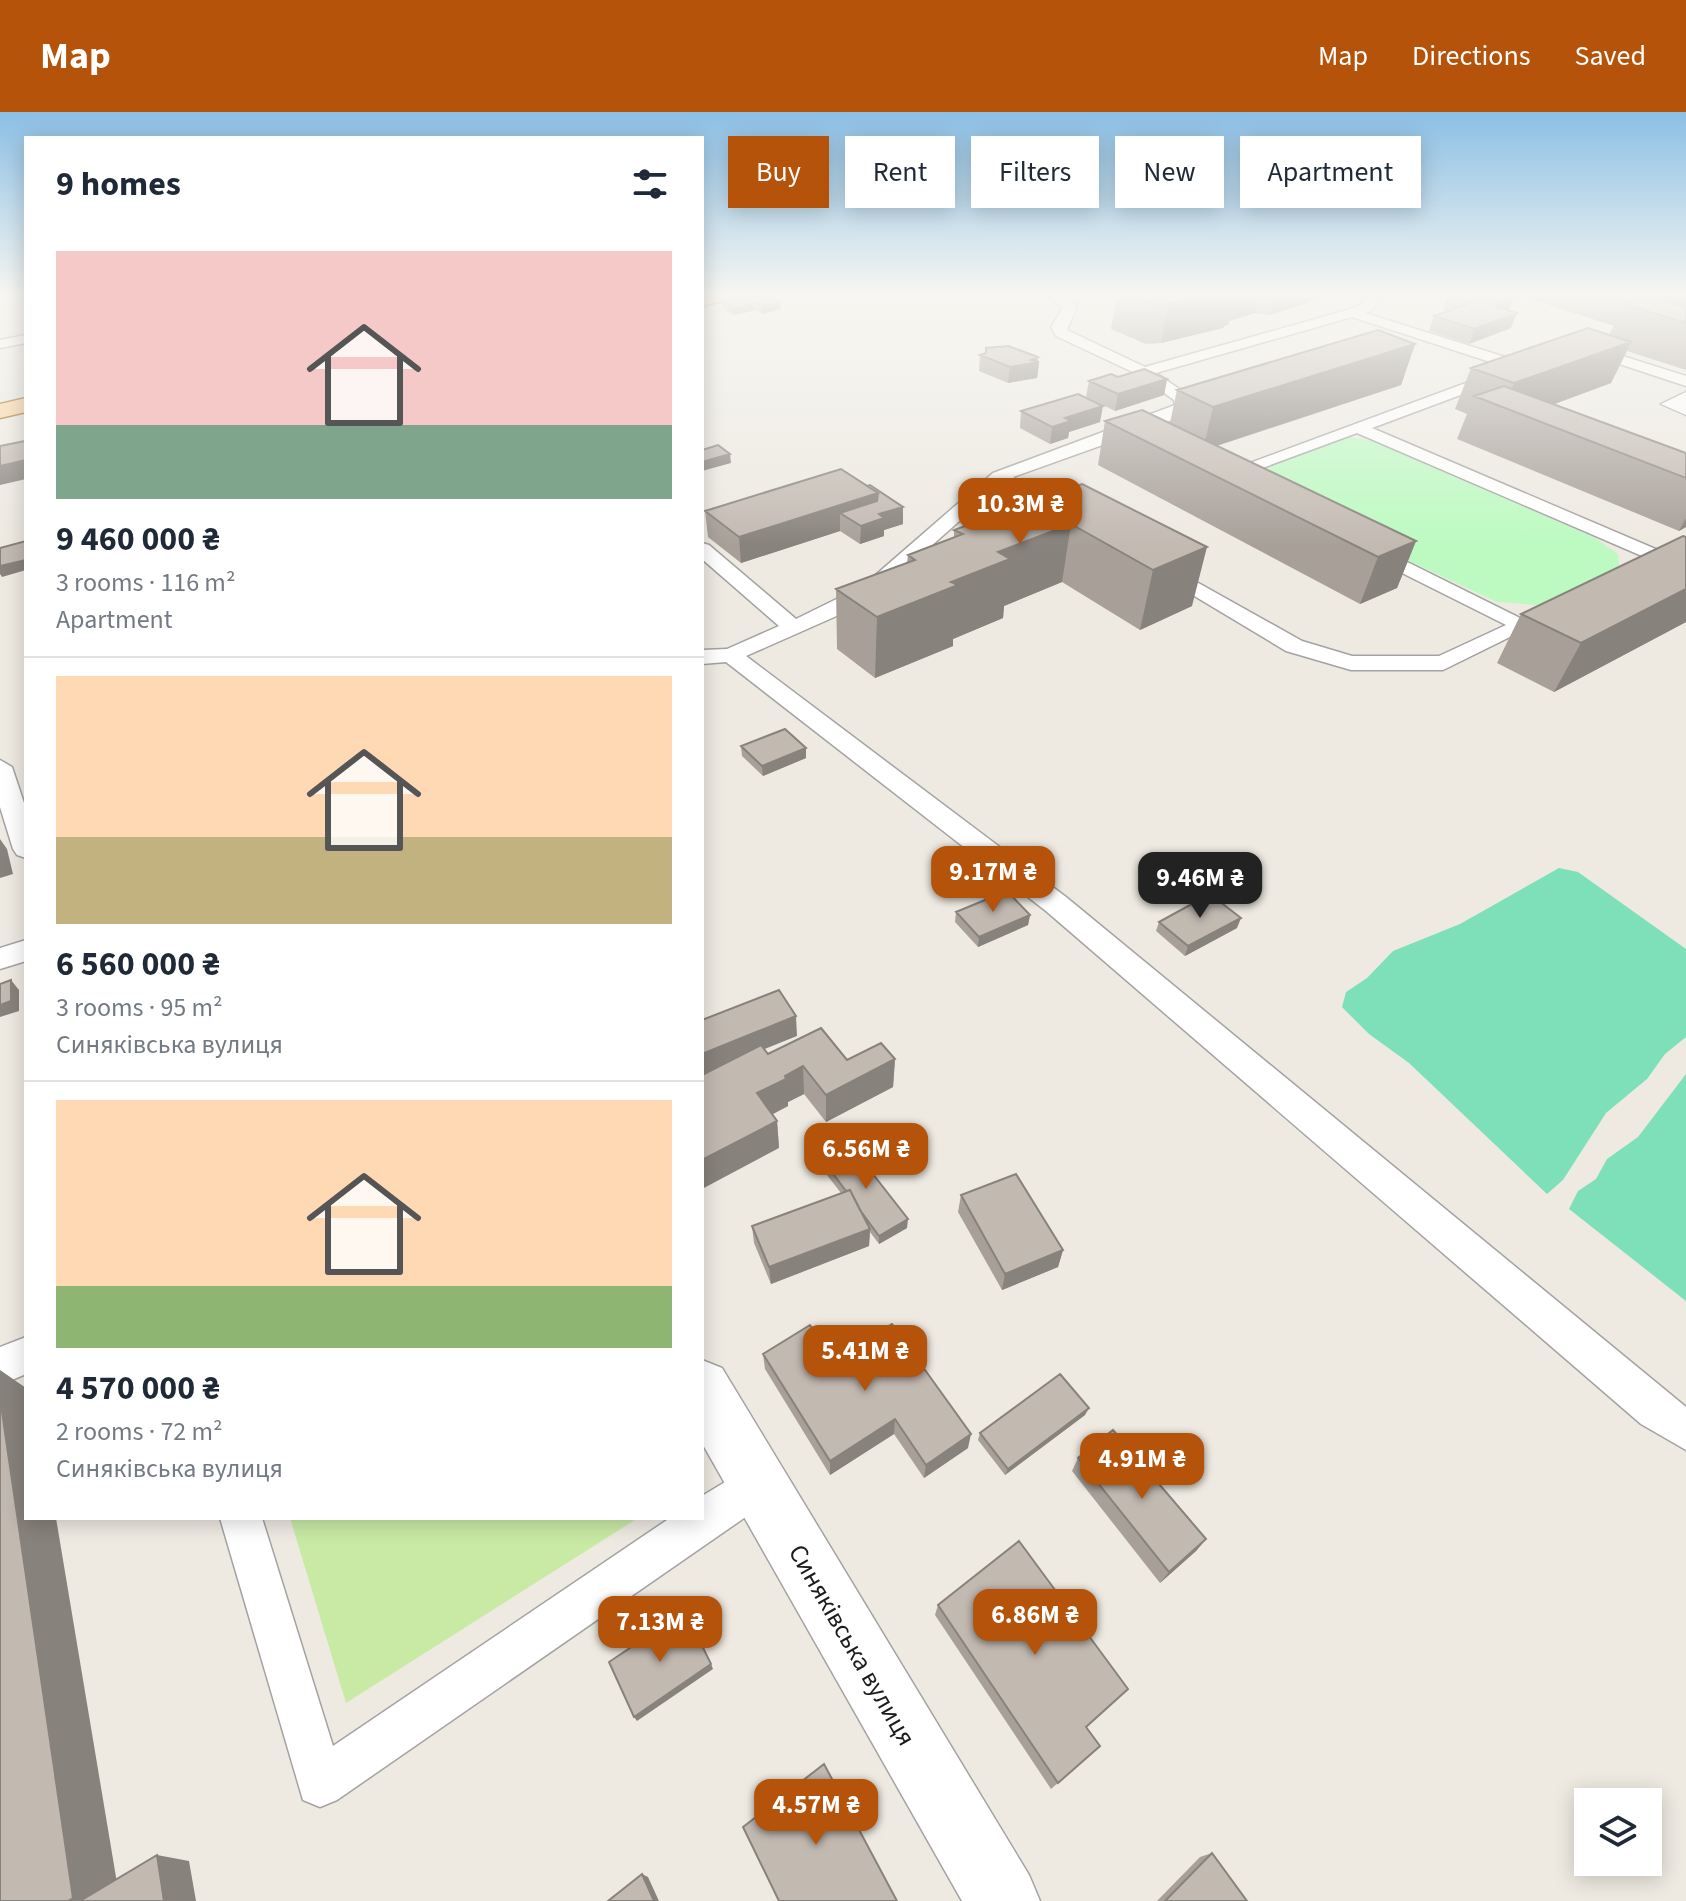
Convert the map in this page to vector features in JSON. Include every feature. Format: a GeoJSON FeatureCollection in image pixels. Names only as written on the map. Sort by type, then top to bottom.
{"type":"FeatureCollection","features":[{"type":"Feature","properties":{"kind":"main road"},"geometry":{"type":"LineString","coordinates":[[0,411],[24,405]]}},
{"type":"Feature","properties":{"kind":"street","name":"Синяківська вулиця"},"geometry":{"type":"LineString","coordinates":[[704,1391],[1003,1901]]}},
{"type":"Feature","properties":{"kind":"lane"},"geometry":{"type":"LineString","coordinates":[[717,656],[793,627],[870,590],[999,477],[1037,460],[1172,415],[1183,407],[1182,398],[1155,379]]}},
{"type":"Feature","properties":{"kind":"lane"},"geometry":{"type":"LineString","coordinates":[[1250,491],[1214,474],[1487,379]]}},
{"type":"Feature","properties":{"kind":"lane"},"geometry":{"type":"LineString","coordinates":[[1686,397],[1669,404],[1686,410]]}},
{"type":"Feature","properties":{"kind":"lane"},"geometry":{"type":"LineString","coordinates":[[1357,427],[1686,569]]}},
{"type":"Feature","properties":{"kind":"lane"},"geometry":{"type":"LineString","coordinates":[[1128,430],[1154,444]]}},
{"type":"Feature","properties":{"kind":"lane"},"geometry":{"type":"LineString","coordinates":[[999,477],[1093,531]]}},
{"type":"Feature","properties":{"kind":"lane"},"geometry":{"type":"LineString","coordinates":[[1147,561],[1294,646],[1351,663],[1443,663],[1530,621],[1351,540]]}},
{"type":"Feature","properties":{"kind":"lane"},"geometry":{"type":"LineString","coordinates":[[704,551],[793,627]]}},
{"type":"Feature","properties":{"kind":"lane"},"geometry":{"type":"LineString","coordinates":[[1633,572],[1660,558]]}},
{"type":"Feature","properties":{"kind":"lane"},"geometry":{"type":"LineString","coordinates":[[717,656],[1056,904],[1655,1410],[1686,1430]]}},
{"type":"Feature","properties":{"kind":"lane"},"geometry":{"type":"LineString","coordinates":[[0,767],[24,843]]}},
{"type":"Feature","properties":{"kind":"lane"},"geometry":{"type":"LineString","coordinates":[[0,959],[24,951]]}},
{"type":"Feature","properties":{"kind":"lane"},"geometry":{"type":"LineString","coordinates":[[0,1366],[24,1356]]}},
{"type":"Feature","properties":{"kind":"lane"},"geometry":{"type":"LineString","coordinates":[[242,1520],[320,1783],[758,1483]]}},
{"type":"Feature","properties":{"kind":"green space"},"geometry":{"type":"Polygon","coordinates":[[[1350,437],[1377,442],[1595,538],[1618,554],[1619,566],[1538,605],[1497,602],[1255,489],[1248,473],[1350,437]]]}},
{"type":"Feature","properties":{"kind":"green space"},"geometry":{"type":"Polygon","coordinates":[[[1559,868],[1578,872],[1686,949],[1686,1037],[1665,1054],[1647,1079],[1606,1113],[1563,1180],[1547,1194],[1409,1063],[1369,1034],[1342,1007],[1346,992],[1367,978],[1393,951],[1460,924],[1559,868]]]}},
{"type":"Feature","properties":{"kind":"green space"},"geometry":{"type":"Polygon","coordinates":[[[1686,1074],[1686,1301],[1569,1209],[1578,1191],[1596,1179],[1607,1159],[1638,1137],[1686,1074]]]}},
{"type":"Feature","properties":{"kind":"green space"},"geometry":{"type":"Polygon","coordinates":[[[291,1520],[635,1520],[346,1703],[291,1520]]]}},
{"type":"Feature","properties":{"kind":"building"},"geometry":{"type":"Polygon","coordinates":[[[1094,379],[1165,379],[1118,394],[1089,381],[1094,379]]]}},
{"type":"Feature","properties":{"kind":"building"},"geometry":{"type":"Polygon","coordinates":[[[1212,379],[1301,379],[1213,407],[1177,390],[1212,379]]]}},
{"type":"Feature","properties":{"kind":"building"},"geometry":{"type":"Polygon","coordinates":[[[1504,386],[1686,453],[1686,478],[1474,396],[1504,386]]]}},
{"type":"Feature","properties":{"kind":"building"},"geometry":{"type":"Polygon","coordinates":[[[1078,394],[1103,406],[1065,418],[1071,421],[1052,427],[1021,411],[1078,394]]]}},
{"type":"Feature","properties":{"kind":"building"},"geometry":{"type":"Polygon","coordinates":[[[1142,410],[1416,541],[1378,557],[1105,421],[1142,410]]]}},
{"type":"Feature","properties":{"kind":"building"},"geometry":{"type":"Polygon","coordinates":[[[24,441],[24,460],[0,466],[0,446],[24,441]]]}},
{"type":"Feature","properties":{"kind":"building"},"geometry":{"type":"Polygon","coordinates":[[[718,445],[730,454],[704,461],[704,449],[718,445]]]}},
{"type":"Feature","properties":{"kind":"building"},"geometry":{"type":"Polygon","coordinates":[[[841,469],[878,493],[739,537],[705,511],[841,469]]]}},
{"type":"Feature","properties":{"kind":"building"},"geometry":{"type":"Polygon","coordinates":[[[1082,484],[1207,547],[1153,570],[1071,524],[998,552],[1010,559],[951,582],[958,585],[877,617],[836,589],[915,560],[908,555],[963,534],[954,530],[1082,484]]]}},
{"type":"Feature","properties":{"kind":"building"},"geometry":{"type":"Polygon","coordinates":[[[867,486],[903,507],[879,514],[884,518],[861,526],[840,513],[877,501],[878,493],[867,486]]]}},
{"type":"Feature","properties":{"kind":"building"},"geometry":{"type":"Polygon","coordinates":[[[1686,537],[1686,589],[1581,643],[1521,614],[1686,537]]]}},
{"type":"Feature","properties":{"kind":"building"},"geometry":{"type":"Polygon","coordinates":[[[24,542],[24,560],[0,566],[0,548],[24,542]]]}},
{"type":"Feature","properties":{"kind":"building"},"geometry":{"type":"Polygon","coordinates":[[[785,729],[806,748],[762,766],[741,746],[785,729]]]}},
{"type":"Feature","properties":{"kind":"building"},"geometry":{"type":"Polygon","coordinates":[[[1007,891],[1030,915],[979,937],[956,912],[1007,891]]]}},
{"type":"Feature","properties":{"kind":"building"},"geometry":{"type":"Polygon","coordinates":[[[1210,894],[1241,918],[1188,946],[1159,922],[1210,894]]]}},
{"type":"Feature","properties":{"kind":"building"},"geometry":{"type":"Polygon","coordinates":[[[11,980],[11,1001],[0,1005],[0,984],[11,980]]]}},
{"type":"Feature","properties":{"kind":"building"},"geometry":{"type":"Polygon","coordinates":[[[779,990],[796,1016],[704,1053],[704,1019],[779,990]]]}},
{"type":"Feature","properties":{"kind":"building"},"geometry":{"type":"Polygon","coordinates":[[[821,1028],[847,1060],[881,1043],[895,1059],[826,1095],[803,1066],[785,1076],[786,1079],[757,1093],[777,1121],[704,1159],[704,1074],[761,1045],[768,1054],[821,1028]]]}},
{"type":"Feature","properties":{"kind":"building"},"geometry":{"type":"Polygon","coordinates":[[[851,1146],[908,1219],[879,1236],[850,1190],[846,1191],[823,1160],[851,1146]]]}},
{"type":"Feature","properties":{"kind":"building"},"geometry":{"type":"Polygon","coordinates":[[[1016,1174],[1063,1250],[1005,1274],[961,1195],[1016,1174]]]}},
{"type":"Feature","properties":{"kind":"building"},"geometry":{"type":"Polygon","coordinates":[[[850,1190],[870,1229],[769,1267],[752,1226],[850,1190]]]}},
{"type":"Feature","properties":{"kind":"building"},"geometry":{"type":"Polygon","coordinates":[[[892,1324],[971,1434],[926,1465],[895,1419],[830,1461],[763,1354],[810,1325],[833,1360],[892,1324]]]}},
{"type":"Feature","properties":{"kind":"building"},"geometry":{"type":"Polygon","coordinates":[[[1060,1374],[1089,1408],[1008,1469],[980,1433],[1060,1374]]]}},
{"type":"Feature","properties":{"kind":"building"},"geometry":{"type":"Polygon","coordinates":[[[0,1398],[73,1898],[68,1901],[0,1901],[0,1398]]]}},
{"type":"Feature","properties":{"kind":"building"},"geometry":{"type":"Polygon","coordinates":[[[1113,1430],[1206,1539],[1169,1572],[1078,1458],[1113,1430]]]}},
{"type":"Feature","properties":{"kind":"building"},"geometry":{"type":"Polygon","coordinates":[[[1019,1541],[1128,1689],[1086,1727],[1100,1746],[1058,1783],[938,1605],[1019,1541]]]}},
{"type":"Feature","properties":{"kind":"building"},"geometry":{"type":"Polygon","coordinates":[[[685,1611],[711,1664],[634,1717],[609,1662],[685,1611]]]}},
{"type":"Feature","properties":{"kind":"building"},"geometry":{"type":"Polygon","coordinates":[[[824,1764],[897,1901],[779,1901],[743,1827],[824,1764]]]}},
{"type":"Feature","properties":{"kind":"building"},"geometry":{"type":"Polygon","coordinates":[[[1212,1853],[1247,1901],[1165,1901],[1212,1853]]]}},
{"type":"Feature","properties":{"kind":"building"},"geometry":{"type":"Polygon","coordinates":[[[157,1855],[164,1901],[80,1901],[157,1855]]]}},
{"type":"Feature","properties":{"kind":"building"},"geometry":{"type":"Polygon","coordinates":[[[642,1874],[654,1901],[608,1901],[642,1874]]]}}]}
